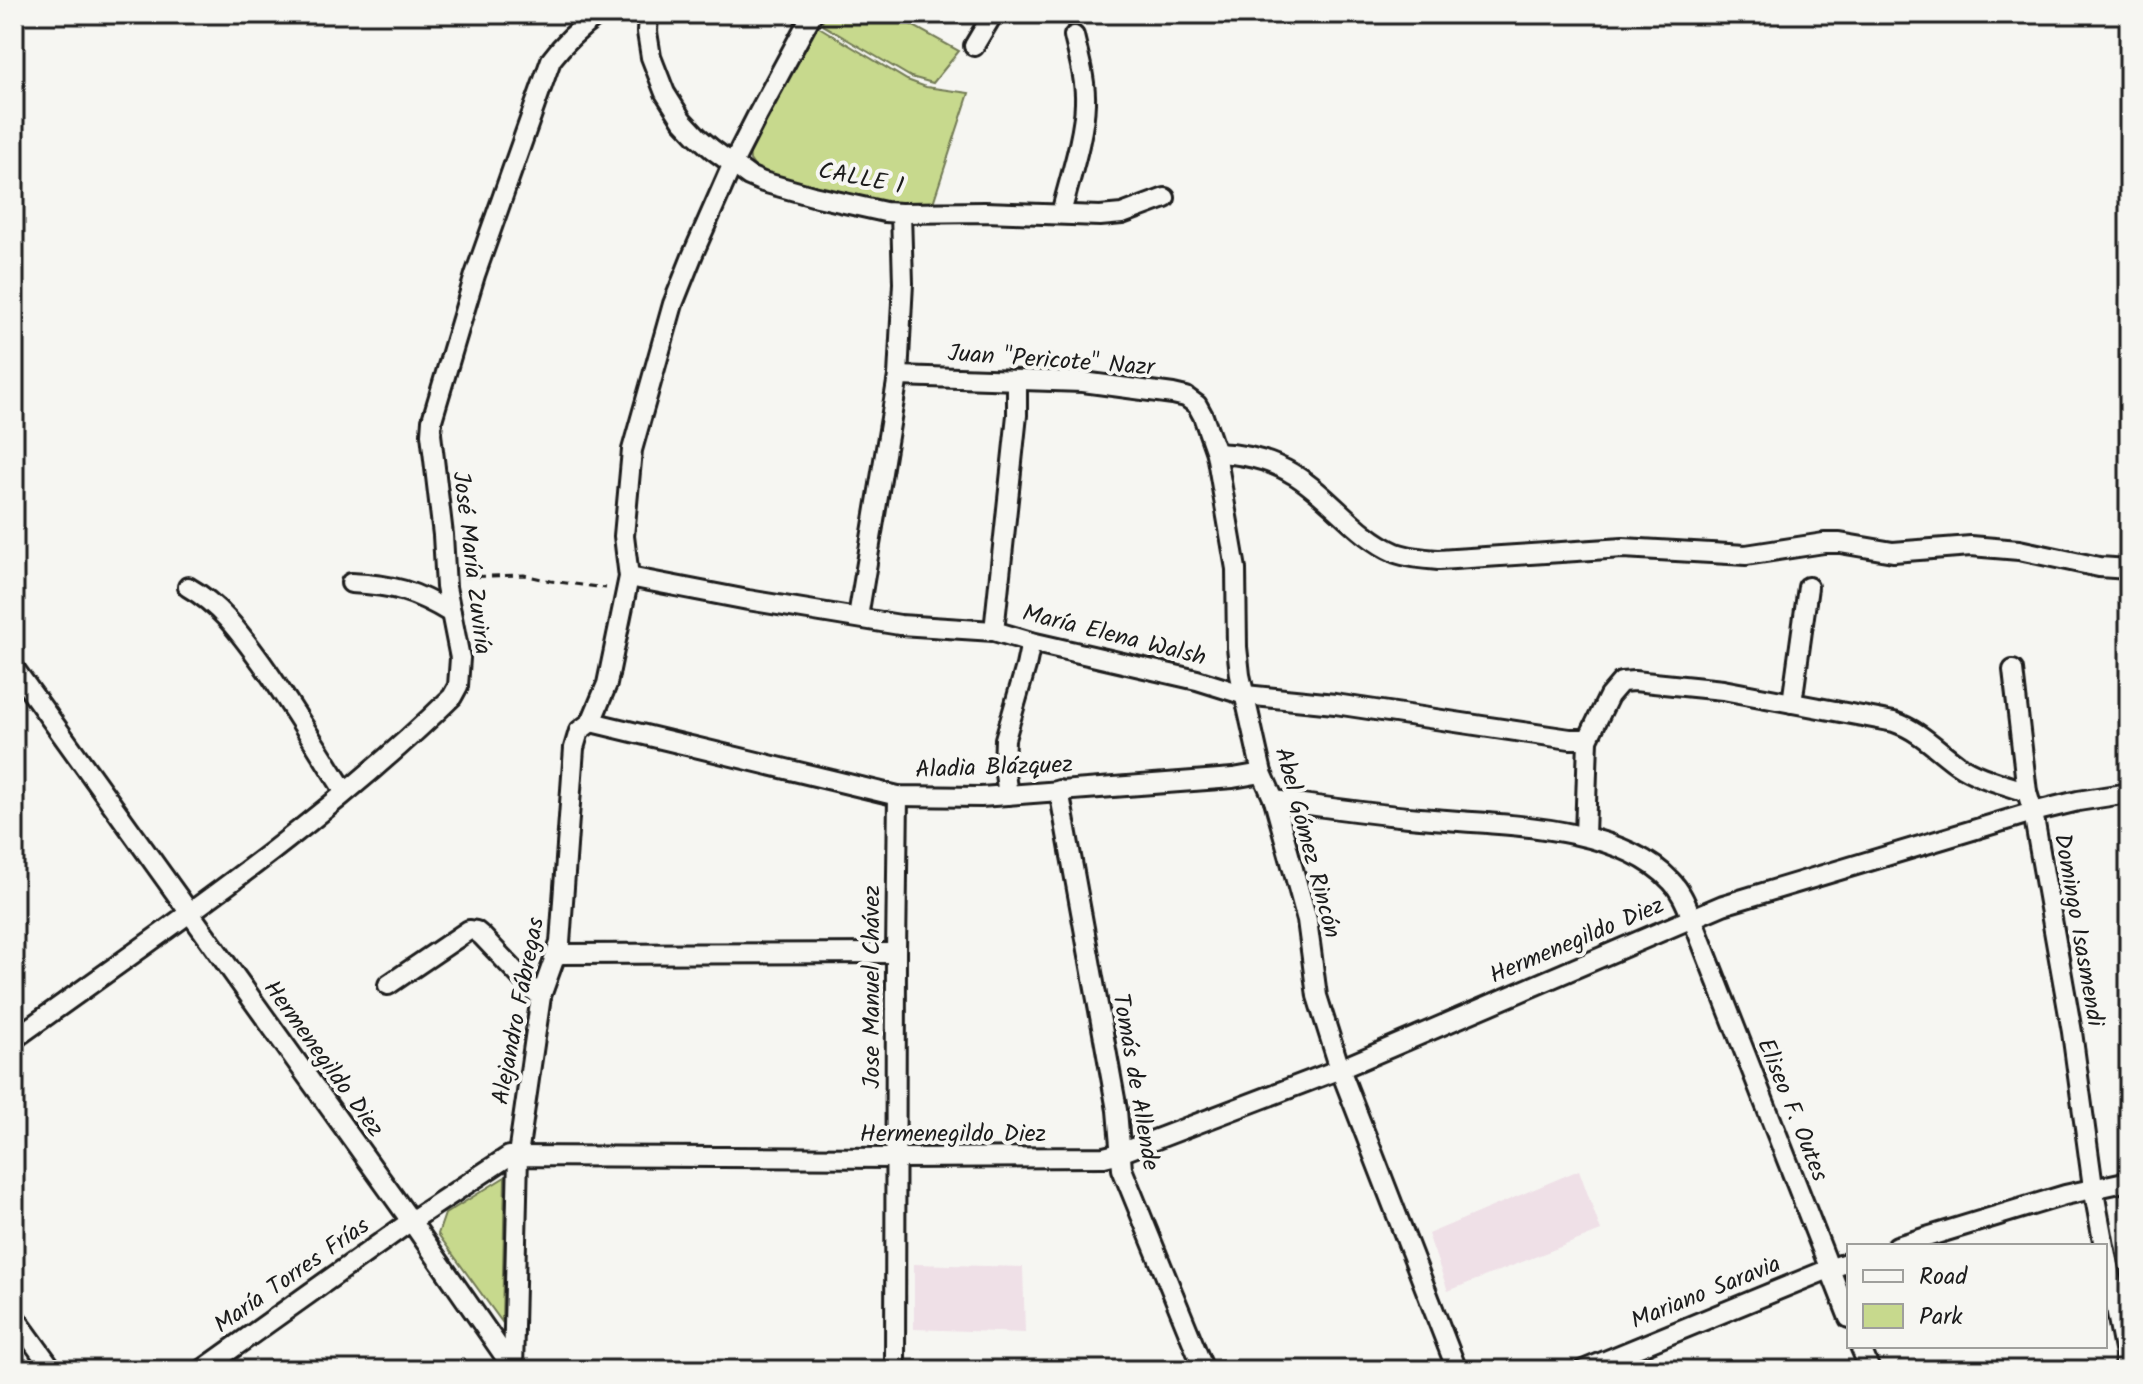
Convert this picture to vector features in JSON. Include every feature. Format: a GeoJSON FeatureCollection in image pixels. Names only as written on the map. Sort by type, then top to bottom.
{"type":"FeatureCollection","features":[{"type":"Feature","properties":{"kind":"street","name":"José María Zuviría"},"geometry":{"type":"LineString","coordinates":[[14,1039],[315,818],[452,697],[458,686],[460,658],[446,575],[432,420],[475,275],[551,60],[562,44],[599,14]]}},
{"type":"Feature","properties":{"kind":"street","name":"Alejandro Fábregas"},"geometry":{"type":"LineString","coordinates":[[513,1369],[518,1155],[541,996],[560,943],[574,748],[579,731],[591,722],[607,684],[627,584],[624,536],[632,450],[673,304],[693,254],[733,163],[812,14]]}},
{"type":"Feature","properties":{"kind":"street"},"geometry":{"type":"LineString","coordinates":[[974,46],[993,14]]}},
{"type":"Feature","properties":{"kind":"street","name":"CALLE 1"},"geometry":{"type":"LineString","coordinates":[[646,16],[651,57],[665,93],[682,120],[697,136],[749,176],[763,182],[813,196],[901,213],[1100,216],[1122,214],[1165,198]]}},
{"type":"Feature","properties":{"kind":"street"},"geometry":{"type":"LineString","coordinates":[[1061,214],[1085,102],[1074,36]]}},
{"type":"Feature","properties":{"kind":"street"},"geometry":{"type":"LineString","coordinates":[[858,617],[898,376],[903,283],[901,213]]}},
{"type":"Feature","properties":{"kind":"street","name":"Juan \"Pericote\" Nazr"},"geometry":{"type":"LineString","coordinates":[[898,376],[1083,382],[1173,394],[1186,397],[1197,405]]}},
{"type":"Feature","properties":{"kind":"street"},"geometry":{"type":"LineString","coordinates":[[994,631],[1017,415],[1017,381]]}},
{"type":"Feature","properties":{"kind":"street","name":"Abel Gómez Rincón"},"geometry":{"type":"LineString","coordinates":[[1197,405],[1216,453],[1236,569],[1240,675],[1262,773],[1274,800],[1307,920],[1317,996],[1340,1069],[1457,1370]]}},
{"type":"Feature","properties":{"kind":"street"},"geometry":{"type":"LineString","coordinates":[[1216,453],[1253,457],[1294,474],[1378,542],[1411,557],[1439,560],[1623,548],[1746,555],[1840,543],[1893,552],[1971,546],[2019,550],[2099,567],[2129,569]]}},
{"type":"Feature","properties":{"kind":"street"},"geometry":{"type":"LineString","coordinates":[[351,583],[381,584],[404,590],[425,597],[451,613]]}},
{"type":"Feature","properties":{"kind":"street","name":"María Elena Walsh"},"geometry":{"type":"LineString","coordinates":[[627,584],[900,625],[994,631],[1197,680],[1245,695],[1335,704],[1570,739],[1588,739]]}},
{"type":"Feature","properties":{"kind":"street"},"geometry":{"type":"LineString","coordinates":[[188,587],[206,597],[233,624],[281,689],[345,792]]}},
{"type":"Feature","properties":{"kind":"street"},"geometry":{"type":"LineString","coordinates":[[1792,703],[1808,587]]}},
{"type":"Feature","properties":{"kind":"street"},"geometry":{"type":"LineString","coordinates":[[1008,795],[1004,767],[1005,739],[1031,642]]}},
{"type":"Feature","properties":{"kind":"street","name":"Hermenegildo Diez"},"geometry":{"type":"LineString","coordinates":[[14,668],[411,1221],[502,1159],[518,1155],[1104,1157],[1340,1069],[1737,900],[2033,812],[2129,793]]}},
{"type":"Feature","properties":{"kind":"street","name":"Domingo Isasmendi"},"geometry":{"type":"LineString","coordinates":[[2013,670],[2027,792],[2072,1032],[2093,1187],[2104,1244]]}},
{"type":"Feature","properties":{"kind":"street"},"geometry":{"type":"LineString","coordinates":[[1585,836],[1588,739],[1609,696],[1621,682],[1723,690],[1894,722],[1909,727],[1966,769],[2027,792]]}},
{"type":"Feature","properties":{"kind":"street","name":"Aladia Blázquez"},"geometry":{"type":"LineString","coordinates":[[591,722],[898,796],[981,797],[1233,778],[1262,773]]}},
{"type":"Feature","properties":{"kind":"street","name":"Tomás de Allende"},"geometry":{"type":"LineString","coordinates":[[1059,790],[1117,1110],[1122,1169],[1204,1370]]}},
{"type":"Feature","properties":{"kind":"street","name":"Jose Manuel Chávez"},"geometry":{"type":"LineString","coordinates":[[895,1370],[898,796]]}},
{"type":"Feature","properties":{"kind":"street","name":"Eliseo F. Outes"},"geometry":{"type":"LineString","coordinates":[[1274,800],[1585,836],[1647,861],[1670,880],[1684,898],[1847,1313]]}},
{"type":"Feature","properties":{"kind":"street"},"geometry":{"type":"LineString","coordinates":[[388,985],[469,930],[482,936],[541,996]]}},
{"type":"Feature","properties":{"kind":"street"},"geometry":{"type":"LineString","coordinates":[[557,954],[896,953]]}},
{"type":"Feature","properties":{"kind":"street"},"geometry":{"type":"LineString","coordinates":[[1903,1244],[2093,1187],[2129,1181]]}},
{"type":"Feature","properties":{"kind":"street"},"geometry":{"type":"LineString","coordinates":[[411,1221],[513,1369]]}},
{"type":"Feature","properties":{"kind":"street","name":"María Torres Frías"},"geometry":{"type":"LineString","coordinates":[[202,1370],[411,1221]]}},
{"type":"Feature","properties":{"kind":"street","name":"Domingo Isasmendi"},"geometry":{"type":"LineString","coordinates":[[2107,1259],[2125,1355],[2124,1370]]}},
{"type":"Feature","properties":{"kind":"street","name":"Mariano Saravia"},"geometry":{"type":"LineString","coordinates":[[1583,1370],[1847,1263]]}},
{"type":"Feature","properties":{"kind":"street"},"geometry":{"type":"LineString","coordinates":[[14,1316],[53,1370]]}},
{"type":"Feature","properties":{"kind":"street"},"geometry":{"type":"LineString","coordinates":[[1861,1348],[1870,1370]]}},
{"type":"Feature","properties":{"kind":"path"},"geometry":{"type":"LineString","coordinates":[[446,575],[524,575],[551,581],[627,584]]}},
{"type":"Feature","properties":{"kind":"shaded area"},"geometry":{"type":"Polygon","coordinates":[[[1579,1170],[1601,1231],[1448,1291],[1428,1234],[1579,1170]]]}},
{"type":"Feature","properties":{"kind":"shaded area"},"geometry":{"type":"Polygon","coordinates":[[[914,1264],[1023,1267],[1025,1333],[914,1329],[914,1264]]]}},
{"type":"Feature","properties":{"kind":"green space"},"geometry":{"type":"Polygon","coordinates":[[[827,14],[892,14],[959,51],[933,83],[911,77],[821,24],[827,14]]]}},
{"type":"Feature","properties":{"kind":"green space"},"geometry":{"type":"Polygon","coordinates":[[[814,24],[907,80],[926,87],[969,93],[932,206],[890,204],[820,191],[759,173],[750,160],[749,149],[814,24]]]}},
{"type":"Feature","properties":{"kind":"green space"},"geometry":{"type":"Polygon","coordinates":[[[505,1177],[502,1322],[438,1234],[445,1214],[505,1177]]]}}]}
